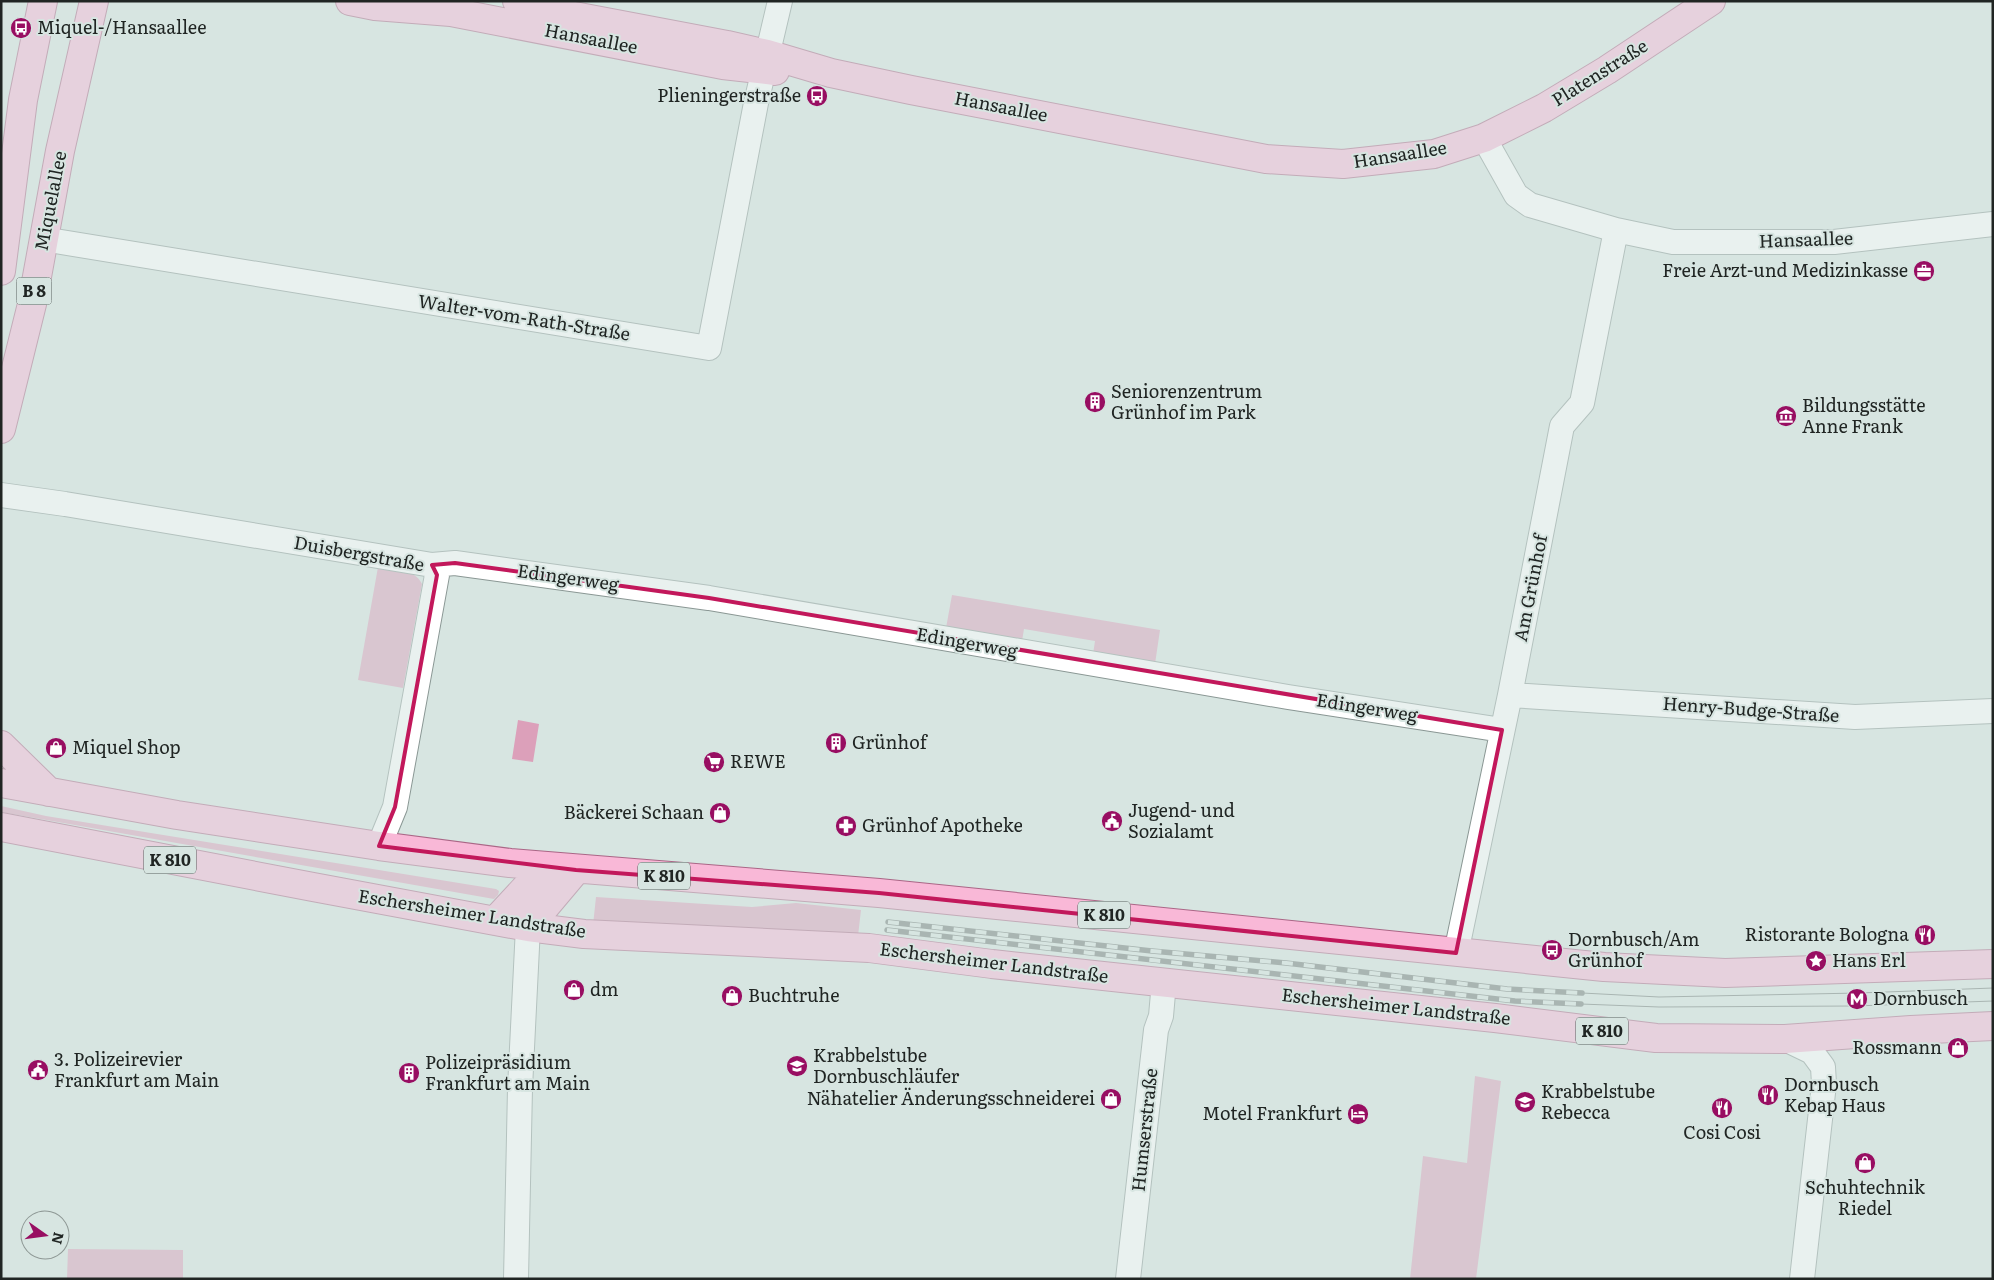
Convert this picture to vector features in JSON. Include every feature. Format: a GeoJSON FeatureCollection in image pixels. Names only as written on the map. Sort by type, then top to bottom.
{"type":"FeatureCollection","features":[{"type":"Feature","properties":{"kind":"main road","name":"Miquelallee"},"geometry":{"type":"LineString","coordinates":[[1,271],[23,100],[44,1]]}},
{"type":"Feature","properties":{"kind":"main road","name":"Miquelallee"},"geometry":{"type":"LineString","coordinates":[[1,429],[32,304],[60,151],[94,1]]}},
{"type":"Feature","properties":{"kind":"main road","name":"Hansaallee"},"geometry":{"type":"LineString","coordinates":[[350,1],[375,6],[451,12],[724,65],[765,63]]}},
{"type":"Feature","properties":{"kind":"main road","name":"Hansaallee"},"geometry":{"type":"LineString","coordinates":[[516,1],[765,63],[831,73],[1266,159],[1343,164],[1399,159],[1434,154],[1484,138]]}},
{"type":"Feature","properties":{"kind":"main road","name":"Platenstraße"},"geometry":{"type":"LineString","coordinates":[[1484,138],[1544,108],[1608,70],[1711,1]]}},
{"type":"Feature","properties":{"kind":"main road"},"geometry":{"type":"LineString","coordinates":[[1,745],[50,792]]}},
{"type":"Feature","properties":{"kind":"main road","name":"K 810"},"geometry":{"type":"LineString","coordinates":[[1,783],[177,815],[379,846],[510,863],[576,870],[879,893],[1604,967],[1725,974],[1993,964]]}},
{"type":"Feature","properties":{"kind":"main road","name":"Eschersheimer Landstraße"},"geometry":{"type":"LineString","coordinates":[[1,827],[313,888],[528,927],[584,934],[868,948],[1495,1018],[1646,1037],[1784,1039],[1993,1026]]}},
{"type":"Feature","properties":{"kind":"main road"},"geometry":{"type":"LineString","coordinates":[[1,843],[28,832]]}},
{"type":"Feature","properties":{"kind":"main road"},"geometry":{"type":"LineString","coordinates":[[510,863],[528,927]]}},
{"type":"Feature","properties":{"kind":"main road"},"geometry":{"type":"LineString","coordinates":[[494,921],[545,867]]}},
{"type":"Feature","properties":{"kind":"main road"},"geometry":{"type":"LineString","coordinates":[[528,927],[576,870]]}},
{"type":"Feature","properties":{"kind":"street"},"geometry":{"type":"LineString","coordinates":[[765,63],[780,1]]}},
{"type":"Feature","properties":{"kind":"street","name":"Walter-vom-Rath-Straße"},"geometry":{"type":"LineString","coordinates":[[43,239],[709,348],[765,63]]}},
{"type":"Feature","properties":{"kind":"street","name":"Hansaallee"},"geometry":{"type":"LineString","coordinates":[[1484,138],[1516,195],[1530,205],[1616,230],[1672,242],[1834,242],[1993,224]]}},
{"type":"Feature","properties":{"kind":"street","name":"Am Grünhof"},"geometry":{"type":"LineString","coordinates":[[1456,953],[1510,695],[1562,426],[1582,403],[1616,230]]}},
{"type":"Feature","properties":{"kind":"street","name":"Duisbergstraße"},"geometry":{"type":"LineString","coordinates":[[1,495],[432,565],[437,575],[393,813],[379,846]]}},
{"type":"Feature","properties":{"kind":"street","name":"Edingerweg"},"geometry":{"type":"LineString","coordinates":[[432,565],[455,563],[709,598],[1239,688],[1502,730]]}},
{"type":"Feature","properties":{"kind":"street","name":"Henry-Budge-Straße"},"geometry":{"type":"LineString","coordinates":[[1510,695],[1855,716],[1993,711]]}},
{"type":"Feature","properties":{"kind":"street"},"geometry":{"type":"LineString","coordinates":[[516,1279],[520,1088],[528,927]]}},
{"type":"Feature","properties":{"kind":"street","name":"Humserstraße"},"geometry":{"type":"LineString","coordinates":[[1128,1279],[1156,1030],[1161,1016],[1164,982]]}},
{"type":"Feature","properties":{"kind":"street"},"geometry":{"type":"LineString","coordinates":[[1784,1039],[1812,1052],[1823,1067],[1824,1084],[1802,1279]]}},
{"type":"Feature","properties":{"kind":"highlighted area"},"geometry":{"type":"Polygon","coordinates":[[[455,563],[709,598],[1502,730],[1456,953],[879,893],[576,870],[379,846],[395,807],[437,575],[432,565],[455,563]]]}},
{"type":"Feature","properties":{"kind":"shaded area"},"geometry":{"type":"Polygon","coordinates":[[[378,567],[409,572],[419,579],[422,584],[403,688],[358,680],[378,567]]]}},
{"type":"Feature","properties":{"kind":"shaded area"},"geometry":{"type":"Polygon","coordinates":[[[952,595],[1160,630],[1155,664],[1093,654],[1095,641],[1024,629],[1022,641],[946,628],[952,595]]]}},
{"type":"Feature","properties":{"kind":"shaded area"},"geometry":{"type":"Polygon","coordinates":[[[518,720],[539,724],[533,762],[512,759],[518,720]]]}},
{"type":"Feature","properties":{"kind":"shaded area"},"geometry":{"type":"Polygon","coordinates":[[[1,806],[46,816],[499,891],[494,899],[1,812],[1,806]]]}},
{"type":"Feature","properties":{"kind":"shaded area"},"geometry":{"type":"Polygon","coordinates":[[[596,897],[752,907],[796,903],[861,910],[858,936],[705,925],[669,928],[593,925],[596,897]]]}},
{"type":"Feature","properties":{"kind":"shaded area"},"geometry":{"type":"Polygon","coordinates":[[[1475,1076],[1501,1081],[1476,1279],[1410,1279],[1423,1156],[1467,1163],[1475,1076]]]}},
{"type":"Feature","properties":{"kind":"shaded area"},"geometry":{"type":"Polygon","coordinates":[[[70,1249],[183,1250],[183,1279],[67,1279],[70,1249]]]}},
{"type":"Feature","properties":{"kind":"tram line"},"geometry":{"type":"LineString","coordinates":[[1582,993],[1659,997],[1993,988]]}},
{"type":"Feature","properties":{"kind":"tram line"},"geometry":{"type":"LineString","coordinates":[[1581,1004],[1659,1007],[1855,1006],[1993,1001]]}},
{"type":"Feature","properties":{"kind":"railway"},"geometry":{"type":"LineString","coordinates":[[888,922],[1152,951],[1286,963],[1507,989],[1582,993]]}},
{"type":"Feature","properties":{"kind":"railway"},"geometry":{"type":"LineString","coordinates":[[887,930],[1515,1001],[1581,1004]]}},
{"type":"Feature","properties":{"kind":"place","name":"Miquel-/Hansaallee"},"geometry":{"type":"Point","coordinates":[21,28]}},
{"type":"Feature","properties":{"kind":"place","name":"Plieningerstraße"},"geometry":{"type":"Point","coordinates":[817,96]}},
{"type":"Feature","properties":{"kind":"place","name":"Freie Arzt-und Medizinkasse"},"geometry":{"type":"Point","coordinates":[1924,271]}},
{"type":"Feature","properties":{"kind":"place","name":"Seniorenzentrum Grünhof im Park"},"geometry":{"type":"Point","coordinates":[1095,402]}},
{"type":"Feature","properties":{"kind":"place","name":"Bildungsstätte Anne Frank"},"geometry":{"type":"Point","coordinates":[1786,416]}},
{"type":"Feature","properties":{"kind":"place","name":"Grünhof"},"geometry":{"type":"Point","coordinates":[836,743]}},
{"type":"Feature","properties":{"kind":"place","name":"Miquel Shop"},"geometry":{"type":"Point","coordinates":[56,748]}},
{"type":"Feature","properties":{"kind":"place","name":"REWE"},"geometry":{"type":"Point","coordinates":[714,762]}},
{"type":"Feature","properties":{"kind":"place","name":"Bäckerei Schaan"},"geometry":{"type":"Point","coordinates":[720,813]}},
{"type":"Feature","properties":{"kind":"place","name":"Jugend- und Sozialamt"},"geometry":{"type":"Point","coordinates":[1112,821]}},
{"type":"Feature","properties":{"kind":"place","name":"Grünhof Apotheke"},"geometry":{"type":"Point","coordinates":[846,826]}},
{"type":"Feature","properties":{"kind":"place","name":"Ristorante Bologna"},"geometry":{"type":"Point","coordinates":[1925,935]}},
{"type":"Feature","properties":{"kind":"place","name":"Dornbusch/Am Grünhof"},"geometry":{"type":"Point","coordinates":[1552,950]}},
{"type":"Feature","properties":{"kind":"place","name":"Hans Erl"},"geometry":{"type":"Point","coordinates":[1816,961]}},
{"type":"Feature","properties":{"kind":"place","name":"dm"},"geometry":{"type":"Point","coordinates":[574,990]}},
{"type":"Feature","properties":{"kind":"place","name":"Buchtruhe"},"geometry":{"type":"Point","coordinates":[732,996]}},
{"type":"Feature","properties":{"kind":"place","name":"Dornbusch"},"geometry":{"type":"Point","coordinates":[1857,999]}},
{"type":"Feature","properties":{"kind":"place","name":"Rossmann"},"geometry":{"type":"Point","coordinates":[1958,1048]}},
{"type":"Feature","properties":{"kind":"place","name":"Krabbelstube Dornbuschläufer"},"geometry":{"type":"Point","coordinates":[797,1066]}},
{"type":"Feature","properties":{"kind":"place","name":"3. Polizeirevier Frankfurt am Main"},"geometry":{"type":"Point","coordinates":[38,1070]}},
{"type":"Feature","properties":{"kind":"place","name":"Polizeipräsidium Frankfurt am Main"},"geometry":{"type":"Point","coordinates":[409,1073]}},
{"type":"Feature","properties":{"kind":"place","name":"Dornbusch Kebap Haus"},"geometry":{"type":"Point","coordinates":[1768,1095]}},
{"type":"Feature","properties":{"kind":"place","name":"Nähatelier Änderungsschneiderei"},"geometry":{"type":"Point","coordinates":[1111,1099]}},
{"type":"Feature","properties":{"kind":"place","name":"Krabbelstube Rebecca"},"geometry":{"type":"Point","coordinates":[1525,1102]}},
{"type":"Feature","properties":{"kind":"place","name":"Cosi Cosi"},"geometry":{"type":"Point","coordinates":[1722,1108]}},
{"type":"Feature","properties":{"kind":"place","name":"Motel Frankfurt"},"geometry":{"type":"Point","coordinates":[1358,1114]}},
{"type":"Feature","properties":{"kind":"place","name":"Schuhtechnik Riedel"},"geometry":{"type":"Point","coordinates":[1865,1163]}}]}
